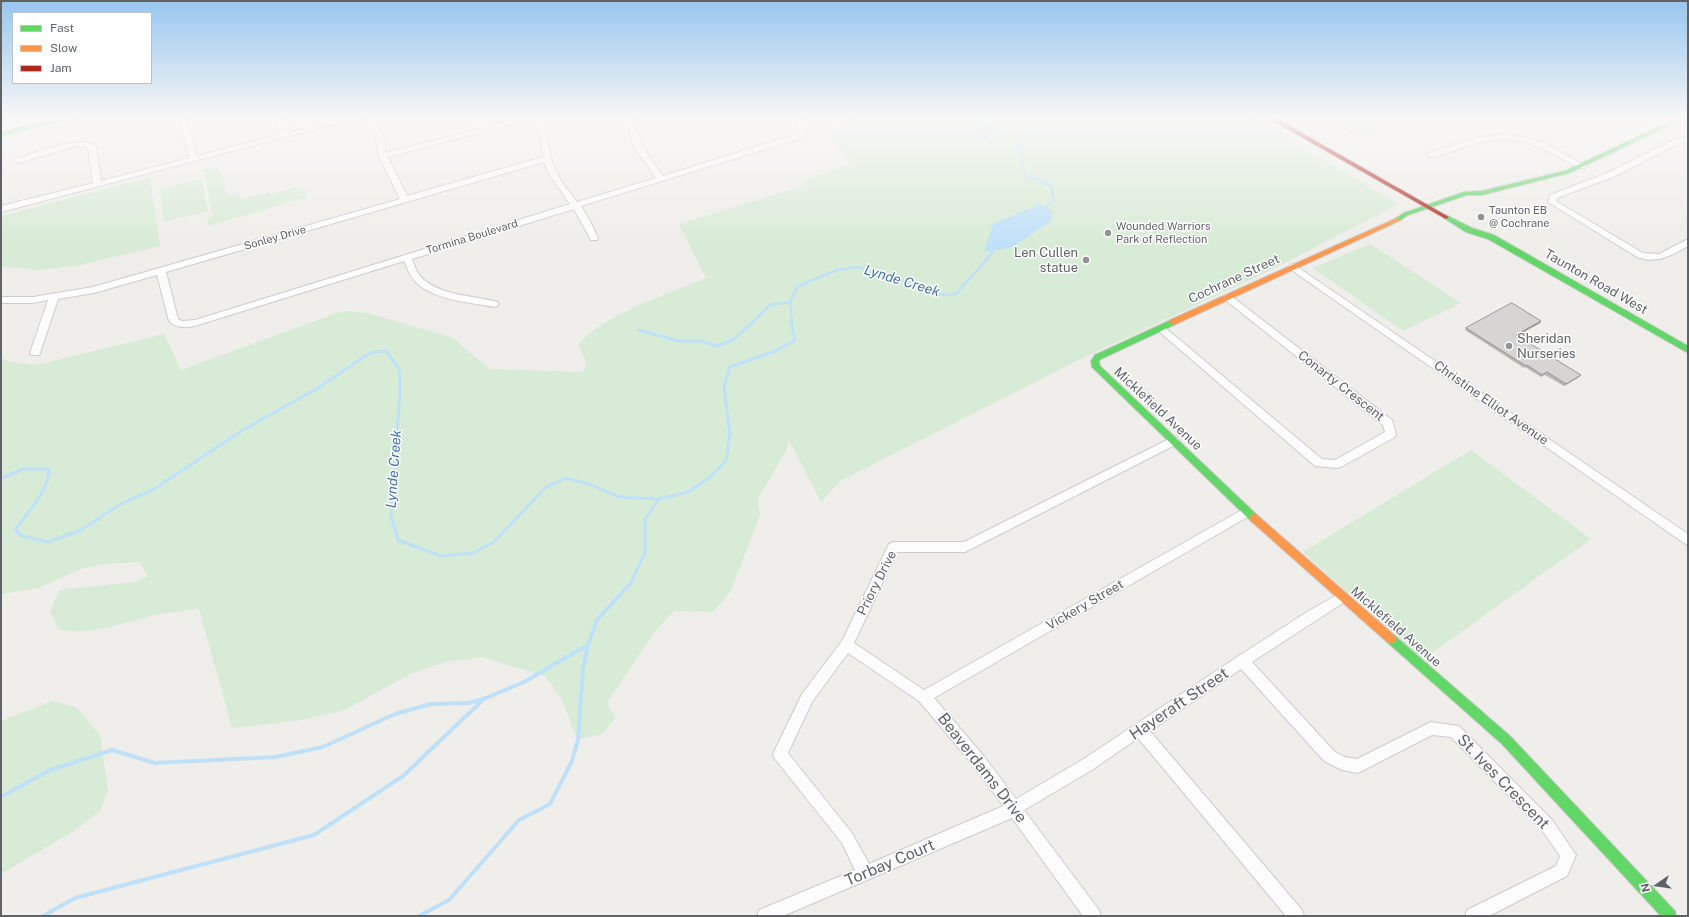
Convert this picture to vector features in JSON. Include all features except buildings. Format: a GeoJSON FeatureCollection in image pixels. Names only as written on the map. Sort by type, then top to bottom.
{"type":"FeatureCollection","features":[{"type":"Feature","properties":{"kind":"street"},"geometry":{"type":"LineString","coordinates":[[18,161],[22,160]]}},
{"type":"Feature","properties":{"kind":"street"},"geometry":{"type":"LineString","coordinates":[[94,160],[97,184]]}},
{"type":"Feature","properties":{"kind":"street"},"geometry":{"type":"LineString","coordinates":[[1,209],[187,160]]}},
{"type":"Feature","properties":{"kind":"street"},"geometry":{"type":"LineString","coordinates":[[386,160],[405,200]]}},
{"type":"Feature","properties":{"kind":"street","name":"Sonley Drive"},"geometry":{"type":"LineString","coordinates":[[1,300],[33,300],[54,298],[94,290],[543,160]]}},
{"type":"Feature","properties":{"kind":"street"},"geometry":{"type":"LineString","coordinates":[[546,160],[553,174],[591,228],[594,238]]}},
{"type":"Feature","properties":{"kind":"street"},"geometry":{"type":"LineString","coordinates":[[648,160],[661,179]]}},
{"type":"Feature","properties":{"kind":"street","name":"Tormina Boulevard"},"geometry":{"type":"LineString","coordinates":[[161,271],[174,321],[181,324],[196,323],[723,160]]}},
{"type":"Feature","properties":{"kind":"street","name":"Taunton Road West"},"geometry":{"type":"LineString","coordinates":[[1345,160],[1469,230],[1491,237],[1688,350]]}},
{"type":"Feature","properties":{"kind":"street","name":"Taunton Road West"},"geometry":{"type":"LineString","coordinates":[[1361,160],[1479,226],[1491,237]]}},
{"type":"Feature","properties":{"kind":"street"},"geometry":{"type":"LineString","coordinates":[[1569,160],[1582,166]]}},
{"type":"Feature","properties":{"kind":"street","name":"Cochrane Street"},"geometry":{"type":"LineString","coordinates":[[1096,367],[1095,361],[1098,357],[1392,223],[1406,214],[1436,202],[1466,193],[1482,193],[1560,175],[1595,160]]}},
{"type":"Feature","properties":{"kind":"street"},"geometry":{"type":"LineString","coordinates":[[1640,160],[1610,175],[1553,197],[1552,202],[1640,255],[1651,258],[1659,258],[1688,242]]}},
{"type":"Feature","properties":{"kind":"street","name":"Cochrane Street"},"geometry":{"type":"LineString","coordinates":[[1392,223],[1406,222],[1448,209],[1468,201],[1482,193]]}},
{"type":"Feature","properties":{"kind":"street"},"geometry":{"type":"LineString","coordinates":[[407,258],[416,278],[430,288],[448,294],[494,304]]}},
{"type":"Feature","properties":{"kind":"street","name":"Christine Elliot Avenue"},"geometry":{"type":"LineString","coordinates":[[1293,267],[1685,534]]}},
{"type":"Feature","properties":{"kind":"street","name":"Conarty Crescent"},"geometry":{"type":"LineString","coordinates":[[1160,328],[1319,463],[1337,464],[1391,434],[1388,423],[1227,297]]}},
{"type":"Feature","properties":{"kind":"street"},"geometry":{"type":"LineString","coordinates":[[35,353],[54,298]]}},
{"type":"Feature","properties":{"kind":"street","name":"Micklefield Avenue"},"geometry":{"type":"LineString","coordinates":[[1096,367],[1247,512],[1506,740],[1670,916]]}},
{"type":"Feature","properties":{"kind":"street","name":"Priory Drive"},"geometry":{"type":"LineString","coordinates":[[865,873],[847,838],[780,754],[807,698],[846,645],[893,547],[964,548],[1173,441]]}},
{"type":"Feature","properties":{"kind":"street","name":"Vickery Street"},"geometry":{"type":"LineString","coordinates":[[924,697],[1247,512]]}},
{"type":"Feature","properties":{"kind":"street","name":"Hayeraft Street"},"geometry":{"type":"LineString","coordinates":[[1014,808],[1087,765],[1242,661],[1342,597]]}},
{"type":"Feature","properties":{"kind":"street","name":"Beaverdams Drive"},"geometry":{"type":"LineString","coordinates":[[846,645],[924,697],[978,760],[1093,916]]}},
{"type":"Feature","properties":{"kind":"street","name":"St. Ives Crescent"},"geometry":{"type":"LineString","coordinates":[[1242,661],[1329,756],[1342,763],[1358,766],[1431,728],[1454,731],[1547,825],[1568,855],[1562,871],[1473,916]]}},
{"type":"Feature","properties":{"kind":"street"},"geometry":{"type":"LineString","coordinates":[[1140,730],[1296,916]]}},
{"type":"Feature","properties":{"kind":"street","name":"Torbay Court"},"geometry":{"type":"LineString","coordinates":[[765,916],[1002,815],[1014,808]]}},
{"type":"Feature","properties":{"kind":"green space"},"geometry":{"type":"Polygon","coordinates":[[[849,160],[1323,160],[1399,204],[1271,270],[1077,361],[840,481],[821,502],[789,440],[786,451],[758,499],[760,515],[731,591],[713,612],[674,611],[653,634],[607,702],[615,718],[602,734],[577,740],[562,699],[545,676],[482,657],[445,662],[410,674],[345,710],[301,720],[232,728],[199,609],[155,615],[95,630],[70,631],[58,629],[50,612],[59,590],[134,582],[148,576],[139,562],[105,564],[80,569],[39,588],[1,594],[1,358],[9,362],[36,365],[164,334],[181,370],[337,313],[347,311],[368,313],[453,338],[489,369],[583,372],[587,364],[578,345],[588,335],[602,325],[637,306],[706,278],[679,224],[806,185],[803,181],[851,163],[849,160]]]}},
{"type":"Feature","properties":{"kind":"green space"},"geometry":{"type":"Polygon","coordinates":[[[213,168],[220,170],[228,196],[239,194],[241,199],[270,192],[271,194],[297,187],[298,191],[304,189],[308,197],[208,226],[207,220],[213,215],[203,170],[213,168]]]}},
{"type":"Feature","properties":{"kind":"green space"},"geometry":{"type":"Polygon","coordinates":[[[150,177],[160,246],[76,266],[37,270],[1,266],[1,216],[150,177]]]}},
{"type":"Feature","properties":{"kind":"green space"},"geometry":{"type":"Polygon","coordinates":[[[202,179],[208,211],[164,222],[160,189],[202,179]]]}},
{"type":"Feature","properties":{"kind":"green space"},"geometry":{"type":"Polygon","coordinates":[[[1370,244],[1461,303],[1403,331],[1313,268],[1370,244]]]}},
{"type":"Feature","properties":{"kind":"green space"},"geometry":{"type":"Polygon","coordinates":[[[1471,450],[1591,539],[1422,660],[1303,552],[1471,450]]]}},
{"type":"Feature","properties":{"kind":"green space"},"geometry":{"type":"Polygon","coordinates":[[[52,701],[76,707],[100,735],[108,791],[100,811],[77,829],[1,874],[1,721],[52,701]]]}},
{"type":"Feature","properties":{"kind":"water"},"geometry":{"type":"Polygon","coordinates":[[[1040,204],[1052,211],[1052,220],[1013,247],[984,252],[993,224],[1040,204]]]}},
{"type":"Feature","properties":{"kind":"waterway","name":"Lynde Creek"},"geometry":{"type":"LineString","coordinates":[[1023,160],[1024,173],[1051,186],[1054,201],[1044,208]]}},
{"type":"Feature","properties":{"kind":"waterway","name":"Lynde Creek"},"geometry":{"type":"LineString","coordinates":[[790,302],[798,286],[837,270],[858,267],[923,287],[934,293],[946,295],[956,294],[995,248]]}},
{"type":"Feature","properties":{"kind":"waterway"},"geometry":{"type":"LineString","coordinates":[[753,322],[770,305],[790,302]]}},
{"type":"Feature","properties":{"kind":"waterway","name":"Lynde Creek"},"geometry":{"type":"LineString","coordinates":[[790,302],[792,323]]}},
{"type":"Feature","properties":{"kind":"waterway"},"geometry":{"type":"LineString","coordinates":[[639,330],[678,341],[701,341],[717,346],[733,340],[753,322]]}},
{"type":"Feature","properties":{"kind":"waterway","name":"Lynde Creek"},"geometry":{"type":"LineString","coordinates":[[659,499],[688,492],[710,477],[726,461],[730,435],[724,386],[730,367],[776,351],[795,340],[791,322]]}},
{"type":"Feature","properties":{"kind":"waterway","name":"Lynde Creek"},"geometry":{"type":"LineString","coordinates":[[1,478],[24,469],[49,469],[49,476],[42,492],[15,530],[22,536],[48,542],[81,530],[121,504],[154,489],[243,430],[318,388],[365,356],[373,352],[386,351],[399,369],[400,393],[391,516],[398,540],[441,556],[473,553],[494,542],[546,487],[566,478],[592,485],[619,497],[659,499]]}},
{"type":"Feature","properties":{"kind":"waterway"},"geometry":{"type":"LineString","coordinates":[[630,584],[645,553],[645,519],[659,499]]}},
{"type":"Feature","properties":{"kind":"waterway"},"geometry":{"type":"LineString","coordinates":[[588,645],[597,620],[631,583]]}},
{"type":"Feature","properties":{"kind":"waterway"},"geometry":{"type":"LineString","coordinates":[[1,797],[48,771],[112,750],[155,763],[275,757],[323,747],[395,714],[431,704],[469,703],[486,698],[524,682],[588,645]]}},
{"type":"Feature","properties":{"kind":"waterway"},"geometry":{"type":"LineString","coordinates":[[419,916],[449,900],[519,820],[550,804],[572,761],[578,740],[583,668],[588,645]]}},
{"type":"Feature","properties":{"kind":"waterway"},"geometry":{"type":"LineString","coordinates":[[43,916],[75,898],[314,835],[403,776],[484,699]]}},
{"type":"Feature","properties":{"kind":"traffic: fast"},"geometry":{"type":"LineString","coordinates":[[1397,220],[1406,214],[1466,193],[1482,193],[1567,172],[1593,160]]}},
{"type":"Feature","properties":{"kind":"traffic: fast"},"geometry":{"type":"LineString","coordinates":[[1446,217],[1469,230],[1491,237],[1688,350]]}},
{"type":"Feature","properties":{"kind":"traffic: fast"},"geometry":{"type":"LineString","coordinates":[[1173,322],[1098,357],[1095,361],[1096,367],[1254,518]]}},
{"type":"Feature","properties":{"kind":"traffic: fast"},"geometry":{"type":"LineString","coordinates":[[1391,639],[1506,740],[1670,916]]}},
{"type":"Feature","properties":{"kind":"traffic: slow"},"geometry":{"type":"LineString","coordinates":[[1173,322],[1397,220]]}},
{"type":"Feature","properties":{"kind":"traffic: slow"},"geometry":{"type":"LineString","coordinates":[[1254,518],[1391,639]]}},
{"type":"Feature","properties":{"kind":"traffic: jam"},"geometry":{"type":"LineString","coordinates":[[1345,160],[1446,217]]}},
{"type":"Feature","properties":{"kind":"place","name":"Taunton EB @ Cochrane"},"geometry":{"type":"Point","coordinates":[1481,217]}},
{"type":"Feature","properties":{"kind":"place","name":"Wounded Warriors Park of Reflection"},"geometry":{"type":"Point","coordinates":[1108,233]}},
{"type":"Feature","properties":{"kind":"place","name":"Len Cullen statue"},"geometry":{"type":"Point","coordinates":[1086,260]}},
{"type":"Feature","properties":{"kind":"place","name":"Sheridan Nurseries"},"geometry":{"type":"Point","coordinates":[1509,346]}}]}
